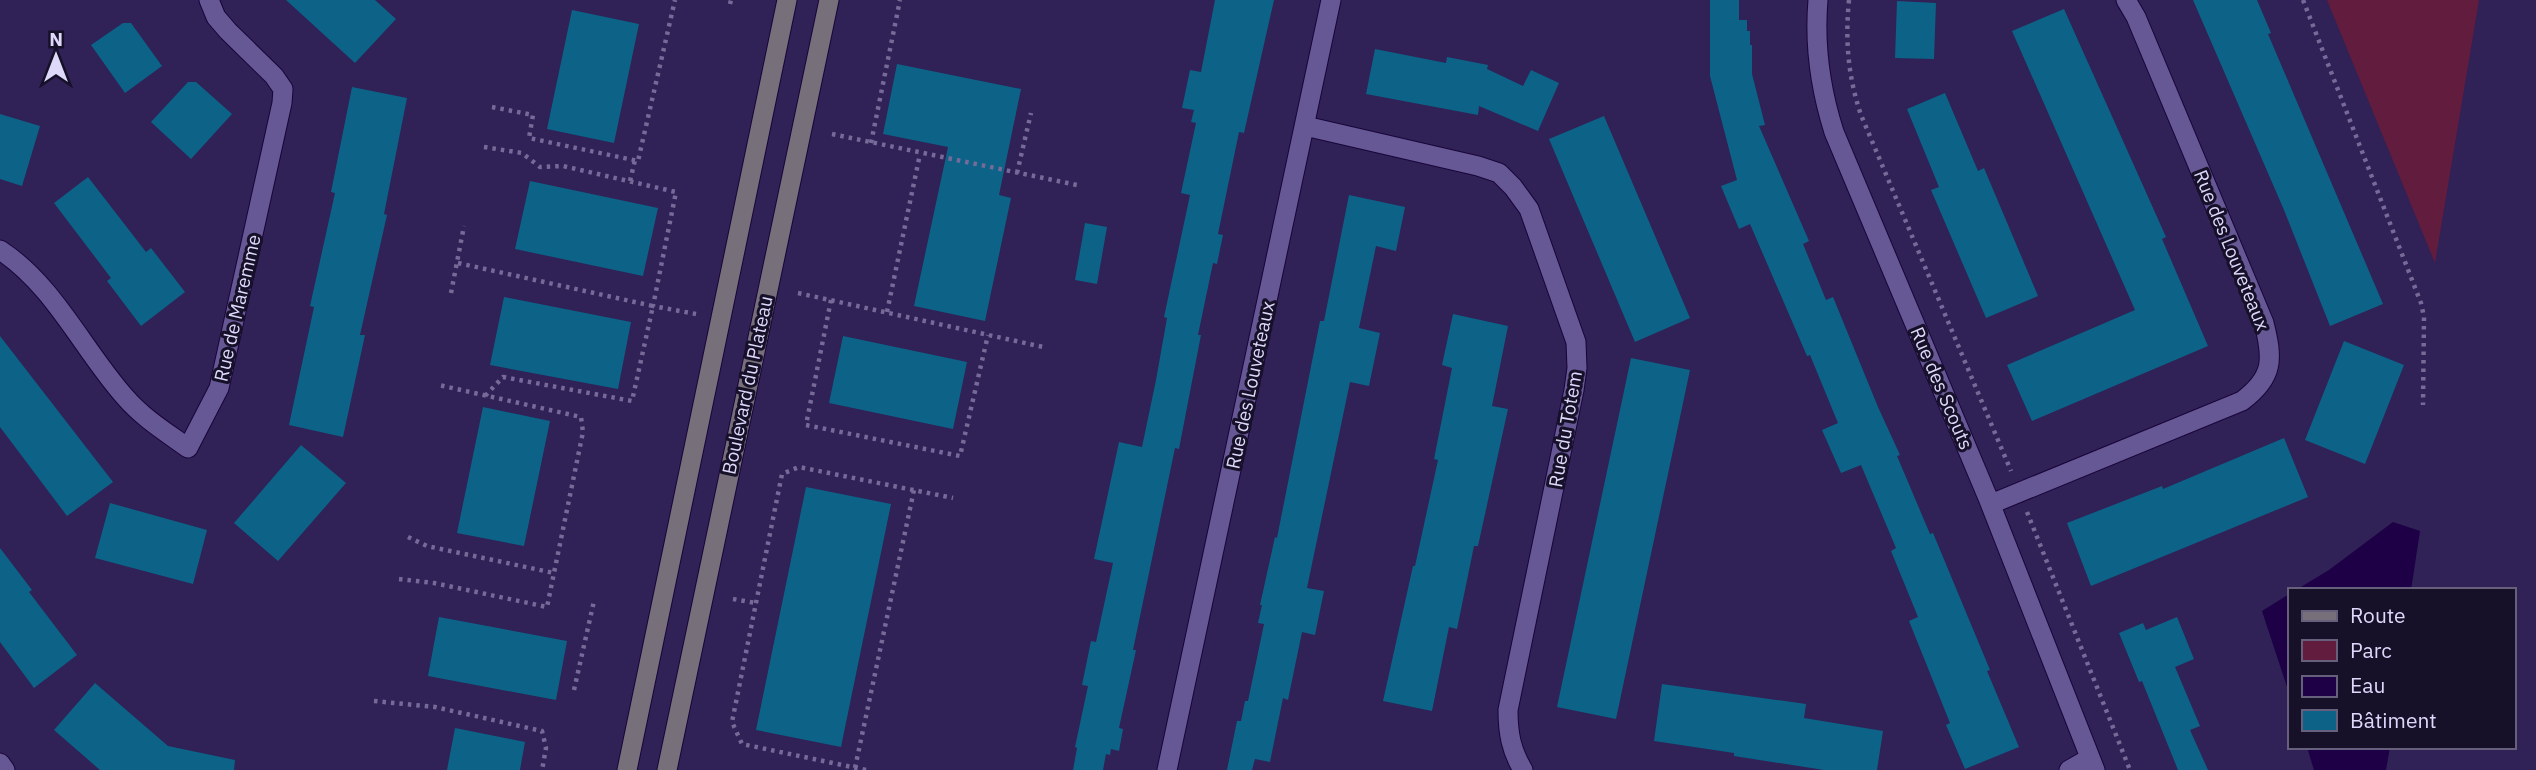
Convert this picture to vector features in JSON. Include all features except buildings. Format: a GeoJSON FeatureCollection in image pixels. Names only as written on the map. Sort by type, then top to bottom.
{"type":"FeatureCollection","features":[{"type":"Feature","properties":{"kind":"main road","name":"Boulevard du Plateau"},"geometry":{"type":"LineString","coordinates":[[627,770],[787,0]]}},
{"type":"Feature","properties":{"kind":"main road","name":"Boulevard du Plateau"},"geometry":{"type":"LineString","coordinates":[[667,770],[829,0]]}},
{"type":"Feature","properties":{"kind":"street","name":"Rue de Maremme"},"geometry":{"type":"LineString","coordinates":[[0,250],[31,274],[144,417],[188,448],[219,388],[284,89],[216,18],[209,0]]}},
{"type":"Feature","properties":{"kind":"street","name":"Rue des Louveteaux"},"geometry":{"type":"LineString","coordinates":[[1167,770],[1331,0]]}},
{"type":"Feature","properties":{"kind":"street","name":"Rue des Scouts"},"geometry":{"type":"LineString","coordinates":[[1818,0],[1816,47],[1819,75],[1834,132],[1991,504],[2093,764]]}},
{"type":"Feature","properties":{"kind":"street","name":"Rue des Louveteaux"},"geometry":{"type":"LineString","coordinates":[[1991,504],[2242,401],[2262,383],[2268,372],[2270,357],[2264,323],[2136,17],[2126,0]]}},
{"type":"Feature","properties":{"kind":"street","name":"Rue du Totem"},"geometry":{"type":"LineString","coordinates":[[1305,126],[1499,173],[1529,209],[1570,319],[1576,342],[1574,390],[1508,710],[1511,747],[1523,770]]}},
{"type":"Feature","properties":{"kind":"street"},"geometry":{"type":"LineString","coordinates":[[0,763],[5,770]]}},
{"type":"Feature","properties":{"kind":"street"},"geometry":{"type":"LineString","coordinates":[[2069,770],[2093,764]]}},
{"type":"Feature","properties":{"kind":"path"},"geometry":{"type":"LineString","coordinates":[[492,107],[533,115],[530,138],[638,161],[675,0]]}},
{"type":"Feature","properties":{"kind":"path"},"geometry":{"type":"LineString","coordinates":[[871,143],[900,0]]}},
{"type":"Feature","properties":{"kind":"path"},"geometry":{"type":"LineString","coordinates":[[1849,0],[1846,25],[1847,56],[1858,107],[2006,453],[2019,493],[2130,770]]}},
{"type":"Feature","properties":{"kind":"path"},"geometry":{"type":"LineString","coordinates":[[2303,0],[2421,303],[2424,317],[2423,405]]}},
{"type":"Feature","properties":{"kind":"path"},"geometry":{"type":"LineString","coordinates":[[1017,173],[1031,113]]}},
{"type":"Feature","properties":{"kind":"path"},"geometry":{"type":"LineString","coordinates":[[832,134],[1077,185]]}},
{"type":"Feature","properties":{"kind":"path"},"geometry":{"type":"LineString","coordinates":[[484,147],[522,153],[540,167],[563,166],[676,192],[632,401],[503,377],[485,396]]}},
{"type":"Feature","properties":{"kind":"path"},"geometry":{"type":"LineString","coordinates":[[887,312],[920,154]]}},
{"type":"Feature","properties":{"kind":"path"},"geometry":{"type":"LineString","coordinates":[[630,181],[635,160]]}},
{"type":"Feature","properties":{"kind":"path"},"geometry":{"type":"LineString","coordinates":[[452,293],[464,226]]}},
{"type":"Feature","properties":{"kind":"path"},"geometry":{"type":"LineString","coordinates":[[458,263],[696,314]]}},
{"type":"Feature","properties":{"kind":"path"},"geometry":{"type":"LineString","coordinates":[[798,293],[1043,347]]}},
{"type":"Feature","properties":{"kind":"path"},"geometry":{"type":"LineString","coordinates":[[831,300],[806,425],[960,456],[988,335]]}},
{"type":"Feature","properties":{"kind":"path"},"geometry":{"type":"LineString","coordinates":[[399,579],[434,583],[547,607],[583,432],[580,417],[439,385]]}},
{"type":"Feature","properties":{"kind":"path"},"geometry":{"type":"LineString","coordinates":[[866,770],[742,744],[732,722],[782,474],[799,467],[953,498]]}},
{"type":"Feature","properties":{"kind":"path"},"geometry":{"type":"LineString","coordinates":[[855,768],[914,490]]}},
{"type":"Feature","properties":{"kind":"path"},"geometry":{"type":"LineString","coordinates":[[408,537],[428,546],[554,573]]}},
{"type":"Feature","properties":{"kind":"path"},"geometry":{"type":"LineString","coordinates":[[733,598],[756,603]]}},
{"type":"Feature","properties":{"kind":"path"},"geometry":{"type":"LineString","coordinates":[[574,690],[594,601]]}},
{"type":"Feature","properties":{"kind":"path"},"geometry":{"type":"LineString","coordinates":[[374,701],[435,708],[542,730],[546,748],[542,770]]}},
{"type":"Feature","properties":{"kind":"green space"},"geometry":{"type":"Polygon","coordinates":[[[2327,0],[2479,0],[2435,263],[2327,0]]]}},
{"type":"Feature","properties":{"kind":"water"},"geometry":{"type":"Polygon","coordinates":[[[2393,522],[2420,531],[2411,588],[2299,588],[2329,570],[2393,522]]]}},
{"type":"Feature","properties":{"kind":"water"},"geometry":{"type":"Polygon","coordinates":[[[2288,595],[2288,690],[2262,611],[2288,595]]]}},
{"type":"Feature","properties":{"kind":"water"},"geometry":{"type":"Polygon","coordinates":[[[2308,749],[2390,749],[2386,770],[2314,770],[2308,749]]]}}]}
